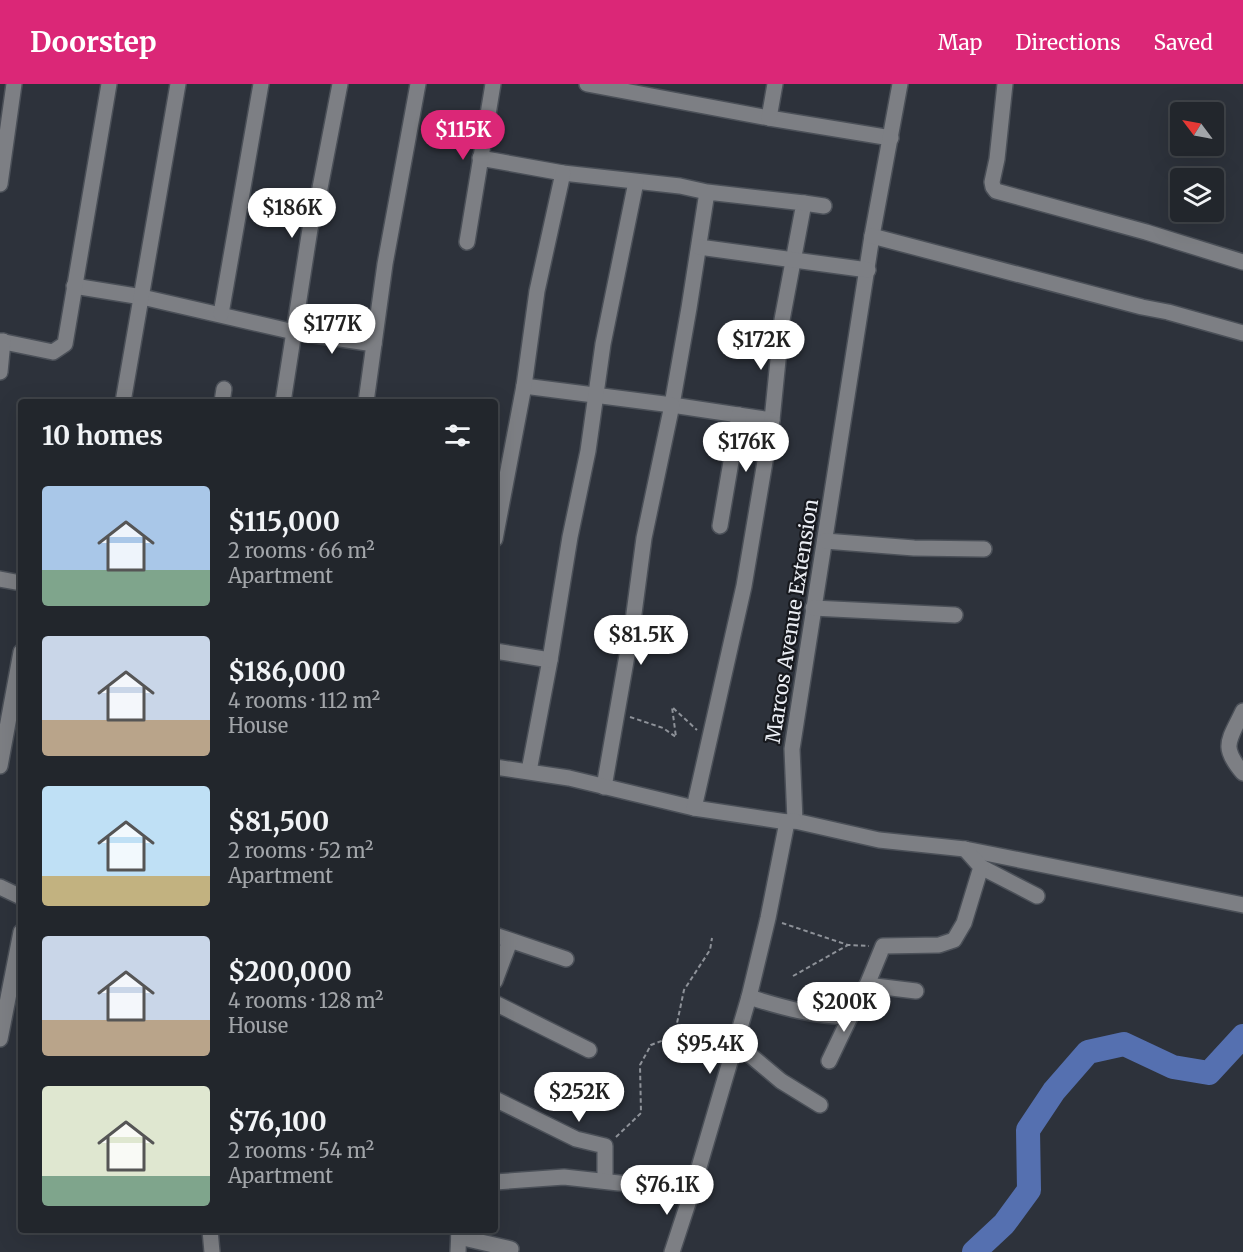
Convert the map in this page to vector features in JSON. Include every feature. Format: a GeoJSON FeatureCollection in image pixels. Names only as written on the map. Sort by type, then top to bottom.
{"type":"FeatureCollection","features":[{"type":"Feature","properties":{"kind":"street"},"geometry":{"type":"LineString","coordinates":[[0,184],[14,84]]}},
{"type":"Feature","properties":{"kind":"street"},"geometry":{"type":"LineString","coordinates":[[0,372],[2,341],[53,352],[62,347],[68,326],[109,84]]}},
{"type":"Feature","properties":{"kind":"street"},"geometry":{"type":"LineString","coordinates":[[124,399],[178,84]]}},
{"type":"Feature","properties":{"kind":"street"},"geometry":{"type":"LineString","coordinates":[[220,314],[261,84]]}},
{"type":"Feature","properties":{"kind":"street"},"geometry":{"type":"LineString","coordinates":[[283,399],[310,228],[340,84]]}},
{"type":"Feature","properties":{"kind":"street"},"geometry":{"type":"LineString","coordinates":[[366,399],[385,264],[418,84]]}},
{"type":"Feature","properties":{"kind":"street"},"geometry":{"type":"LineString","coordinates":[[467,242],[493,84]]}},
{"type":"Feature","properties":{"kind":"street"},"geometry":{"type":"LineString","coordinates":[[587,84],[891,138]]}},
{"type":"Feature","properties":{"kind":"street"},"geometry":{"type":"LineString","coordinates":[[769,118],[775,84]]}},
{"type":"Feature","properties":{"kind":"street","name":"Marcos Avenue Extension"},"geometry":{"type":"LineString","coordinates":[[672,1252],[737,1044],[791,821],[792,748],[872,236],[900,84]]}},
{"type":"Feature","properties":{"kind":"street"},"geometry":{"type":"LineString","coordinates":[[1005,84],[997,159],[992,182],[996,191],[1146,232],[1243,262]]}},
{"type":"Feature","properties":{"kind":"street"},"geometry":{"type":"LineString","coordinates":[[480,158],[563,173],[824,206]]}},
{"type":"Feature","properties":{"kind":"street"},"geometry":{"type":"LineString","coordinates":[[498,523],[524,386],[537,291],[563,173]]}},
{"type":"Feature","properties":{"kind":"street"},"geometry":{"type":"LineString","coordinates":[[529,771],[570,537],[588,451],[603,344],[636,182]]}},
{"type":"Feature","properties":{"kind":"street"},"geometry":{"type":"LineString","coordinates":[[604,788],[633,621],[644,538],[672,405],[707,192]]}},
{"type":"Feature","properties":{"kind":"street"},"geometry":{"type":"LineString","coordinates":[[694,808],[744,586],[772,420],[782,320],[804,203]]}},
{"type":"Feature","properties":{"kind":"street"},"geometry":{"type":"LineString","coordinates":[[872,236],[1243,333]]}},
{"type":"Feature","properties":{"kind":"street"},"geometry":{"type":"LineString","coordinates":[[699,247],[868,270]]}},
{"type":"Feature","properties":{"kind":"street"},"geometry":{"type":"LineString","coordinates":[[74,286],[142,297],[294,332],[374,344]]}},
{"type":"Feature","properties":{"kind":"street"},"geometry":{"type":"LineString","coordinates":[[524,386],[596,394],[772,420]]}},
{"type":"Feature","properties":{"kind":"street"},"geometry":{"type":"LineString","coordinates":[[720,526],[739,415]]}},
{"type":"Feature","properties":{"kind":"street"},"geometry":{"type":"LineString","coordinates":[[825,541],[914,548],[984,549]]}},
{"type":"Feature","properties":{"kind":"street"},"geometry":{"type":"LineString","coordinates":[[0,579],[18,582]]}},
{"type":"Feature","properties":{"kind":"street"},"geometry":{"type":"LineString","coordinates":[[813,608],[955,615]]}},
{"type":"Feature","properties":{"kind":"street"},"geometry":{"type":"LineString","coordinates":[[498,651],[550,660]]}},
{"type":"Feature","properties":{"kind":"street"},"geometry":{"type":"LineString","coordinates":[[0,766],[18,668]]}},
{"type":"Feature","properties":{"kind":"street"},"geometry":{"type":"LineString","coordinates":[[1243,711],[1230,741],[1228,752],[1233,763],[1243,773]]}},
{"type":"Feature","properties":{"kind":"street"},"geometry":{"type":"LineString","coordinates":[[498,767],[529,771],[694,808],[791,821],[879,840],[965,849],[1243,905]]}},
{"type":"Feature","properties":{"kind":"street"},"geometry":{"type":"LineString","coordinates":[[965,849],[981,867],[1037,897]]}},
{"type":"Feature","properties":{"kind":"street"},"geometry":{"type":"LineString","coordinates":[[830,1061],[883,946],[939,945],[954,940],[964,923],[981,867]]}},
{"type":"Feature","properties":{"kind":"street"},"geometry":{"type":"LineString","coordinates":[[0,887],[18,896]]}},
{"type":"Feature","properties":{"kind":"street"},"geometry":{"type":"LineString","coordinates":[[498,936],[566,959]]}},
{"type":"Feature","properties":{"kind":"street"},"geometry":{"type":"LineString","coordinates":[[498,973],[510,941]]}},
{"type":"Feature","properties":{"kind":"street"},"geometry":{"type":"LineString","coordinates":[[0,1039],[18,947]]}},
{"type":"Feature","properties":{"kind":"street"},"geometry":{"type":"LineString","coordinates":[[867,985],[916,992]]}},
{"type":"Feature","properties":{"kind":"street"},"geometry":{"type":"LineString","coordinates":[[749,997],[794,1011],[850,1017]]}},
{"type":"Feature","properties":{"kind":"street"},"geometry":{"type":"LineString","coordinates":[[498,1004],[589,1050]]}},
{"type":"Feature","properties":{"kind":"street"},"geometry":{"type":"LineString","coordinates":[[737,1044],[781,1081],[820,1105]]}},
{"type":"Feature","properties":{"kind":"street"},"geometry":{"type":"LineString","coordinates":[[498,1100],[576,1139],[605,1146],[605,1180]]}},
{"type":"Feature","properties":{"kind":"street"},"geometry":{"type":"LineString","coordinates":[[498,1182],[564,1177],[605,1180],[666,1190],[692,1191]]}},
{"type":"Feature","properties":{"kind":"street"},"geometry":{"type":"LineString","coordinates":[[210,1233],[212,1252]]}},
{"type":"Feature","properties":{"kind":"street"},"geometry":{"type":"LineString","coordinates":[[459,1240],[511,1249]]}},
{"type":"Feature","properties":{"kind":"path"},"geometry":{"type":"LineString","coordinates":[[616,713],[658,726],[676,736],[672,707],[708,740]]}},
{"type":"Feature","properties":{"kind":"path"},"geometry":{"type":"LineString","coordinates":[[768,918],[848,945],[883,946]]}},
{"type":"Feature","properties":{"kind":"path"},"geometry":{"type":"LineString","coordinates":[[605,1146],[641,1113],[640,1065],[651,1045],[669,1038],[676,1028],[684,990],[710,950],[712,938]]}},
{"type":"Feature","properties":{"kind":"path"},"geometry":{"type":"LineString","coordinates":[[793,976],[848,945]]}},
{"type":"Feature","properties":{"kind":"waterway"},"geometry":{"type":"LineString","coordinates":[[974,1252],[1004,1224],[1029,1190],[1028,1130],[1054,1091],[1088,1052],[1124,1044],[1173,1067],[1209,1073],[1243,1036]]}}]}
